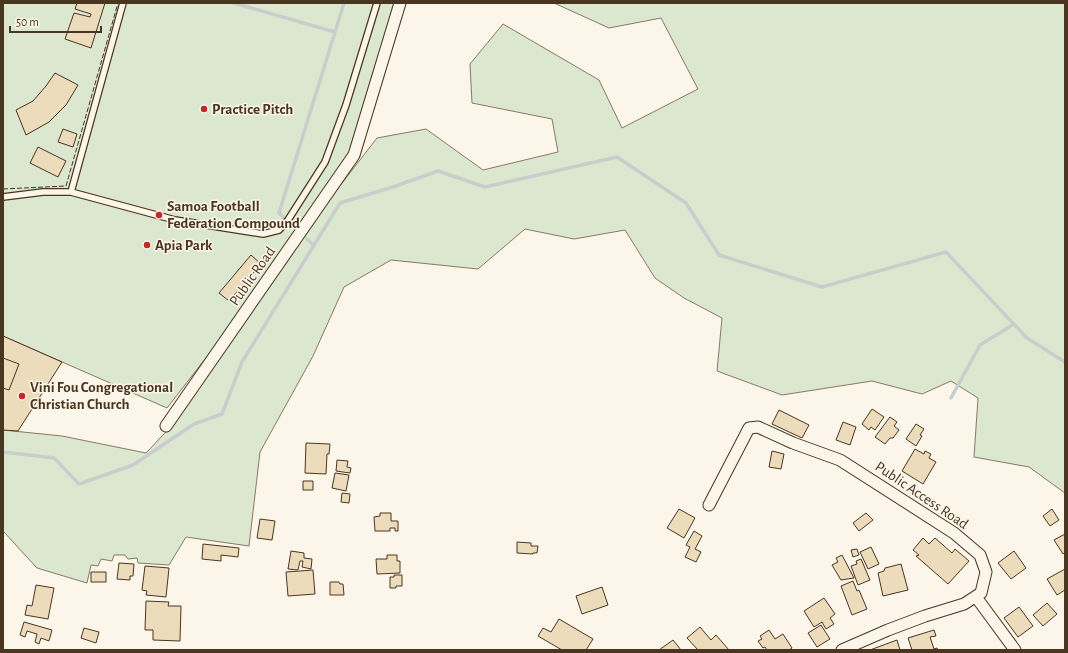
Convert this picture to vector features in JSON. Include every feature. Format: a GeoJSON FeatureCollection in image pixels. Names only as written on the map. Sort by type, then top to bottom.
{"type":"FeatureCollection","features":[{"type":"Feature","properties":{"kind":"street","name":"Public Road"},"geometry":{"type":"LineString","coordinates":[[166,426],[354,155],[400,3]]}},
{"type":"Feature","properties":{"kind":"street","name":"Public Access Road"},"geometry":{"type":"LineString","coordinates":[[709,505],[750,428],[758,427],[792,443],[840,460],[954,533],[980,555],[986,572],[981,593],[976,597]]}},
{"type":"Feature","properties":{"kind":"street"},"geometry":{"type":"LineString","coordinates":[[842,650],[895,627],[964,604],[976,597],[1015,650]]}},
{"type":"Feature","properties":{"kind":"lane"},"geometry":{"type":"LineString","coordinates":[[71,192],[123,3]]}},
{"type":"Feature","properties":{"kind":"lane"},"geometry":{"type":"LineString","coordinates":[[3,198],[43,192],[71,192],[175,220],[263,234],[279,230],[288,220],[325,162],[346,105],[377,3]]}},
{"type":"Feature","properties":{"kind":"green space"},"geometry":{"type":"Polygon","coordinates":[[[3,3],[402,3],[360,155],[304,232],[377,138],[426,129],[483,170],[558,152],[552,119],[472,103],[470,64],[503,24],[599,80],[622,128],[698,89],[661,18],[609,28],[554,3],[1065,3],[1065,493],[1029,467],[974,457],[978,398],[951,381],[922,394],[872,381],[782,395],[717,371],[722,318],[684,298],[655,278],[625,230],[574,239],[525,229],[478,269],[391,260],[344,287],[313,356],[260,452],[249,546],[186,537],[169,565],[138,563],[137,558],[128,559],[125,555],[114,555],[112,561],[101,559],[98,566],[91,565],[87,583],[37,568],[3,531],[3,430],[62,436],[146,453],[177,420],[215,363],[261,287],[167,408],[3,336],[3,3]]]}},
{"type":"Feature","properties":{"kind":"building"},"geometry":{"type":"Polygon","coordinates":[[[77,3],[105,3],[91,48],[65,39],[74,13],[90,17],[91,14],[75,9],[77,3]]]}},
{"type":"Feature","properties":{"kind":"building"},"geometry":{"type":"Polygon","coordinates":[[[55,73],[78,85],[66,105],[49,122],[26,135],[16,110],[33,101],[55,73]]]}},
{"type":"Feature","properties":{"kind":"building"},"geometry":{"type":"Polygon","coordinates":[[[63,129],[77,134],[73,147],[58,142],[63,129]]]}},
{"type":"Feature","properties":{"kind":"building"},"geometry":{"type":"Polygon","coordinates":[[[38,147],[66,161],[58,177],[30,163],[38,147]]]}},
{"type":"Feature","properties":{"kind":"building"},"geometry":{"type":"Polygon","coordinates":[[[251,255],[261,264],[229,301],[219,293],[251,255]]]}},
{"type":"Feature","properties":{"kind":"building","name":"Vini Fou Congregational Christian Church"},"geometry":{"type":"Polygon","coordinates":[[[3,336],[62,362],[18,431],[3,430],[3,336]]]}},
{"type":"Feature","properties":{"kind":"building"},"geometry":{"type":"Polygon","coordinates":[[[3,358],[19,364],[9,390],[3,388],[3,358]]]}},
{"type":"Feature","properties":{"kind":"building"},"geometry":{"type":"Polygon","coordinates":[[[872,409],[884,417],[875,430],[871,427],[869,430],[862,424],[872,409]]]}},
{"type":"Feature","properties":{"kind":"building"},"geometry":{"type":"Polygon","coordinates":[[[779,410],[809,425],[802,438],[772,424],[779,410]]]}},
{"type":"Feature","properties":{"kind":"building"},"geometry":{"type":"Polygon","coordinates":[[[890,417],[897,422],[894,426],[899,430],[893,438],[890,438],[885,444],[875,437],[890,417]]]}},
{"type":"Feature","properties":{"kind":"building"},"geometry":{"type":"Polygon","coordinates":[[[843,422],[856,427],[850,445],[836,440],[843,422]]]}},
{"type":"Feature","properties":{"kind":"building"},"geometry":{"type":"Polygon","coordinates":[[[916,424],[924,429],[916,446],[906,439],[916,424]]]}},
{"type":"Feature","properties":{"kind":"building"},"geometry":{"type":"Polygon","coordinates":[[[306,443],[330,444],[329,454],[327,454],[326,474],[305,473],[306,443]]]}},
{"type":"Feature","properties":{"kind":"building"},"geometry":{"type":"Polygon","coordinates":[[[915,449],[924,454],[925,451],[931,454],[929,458],[936,462],[923,484],[902,471],[915,449]]]}},
{"type":"Feature","properties":{"kind":"building"},"geometry":{"type":"Polygon","coordinates":[[[772,451],[784,454],[781,469],[769,467],[772,451]]]}},
{"type":"Feature","properties":{"kind":"building"},"geometry":{"type":"Polygon","coordinates":[[[337,460],[348,461],[347,467],[351,468],[350,473],[336,471],[337,460]]]}},
{"type":"Feature","properties":{"kind":"building"},"geometry":{"type":"Polygon","coordinates":[[[335,473],[349,475],[346,491],[332,488],[335,473]]]}},
{"type":"Feature","properties":{"kind":"building"},"geometry":{"type":"Polygon","coordinates":[[[303,481],[313,481],[313,490],[303,490],[303,481]]]}},
{"type":"Feature","properties":{"kind":"building"},"geometry":{"type":"Polygon","coordinates":[[[342,493],[350,494],[349,503],[341,502],[342,493]]]}},
{"type":"Feature","properties":{"kind":"building"},"geometry":{"type":"Polygon","coordinates":[[[679,509],[695,518],[684,538],[667,528],[679,509]]]}},
{"type":"Feature","properties":{"kind":"building"},"geometry":{"type":"Polygon","coordinates":[[[1052,509],[1059,520],[1050,526],[1043,516],[1052,509]]]}},
{"type":"Feature","properties":{"kind":"building"},"geometry":{"type":"Polygon","coordinates":[[[380,513],[391,513],[391,521],[398,521],[398,531],[395,531],[395,528],[390,528],[390,531],[375,531],[374,517],[380,516],[380,513]]]}},
{"type":"Feature","properties":{"kind":"building"},"geometry":{"type":"Polygon","coordinates":[[[866,513],[873,520],[859,531],[853,523],[866,513]]]}},
{"type":"Feature","properties":{"kind":"building"},"geometry":{"type":"Polygon","coordinates":[[[260,519],[275,521],[272,540],[257,538],[260,519]]]}},
{"type":"Feature","properties":{"kind":"building"},"geometry":{"type":"Polygon","coordinates":[[[694,531],[702,536],[695,549],[701,552],[696,562],[685,557],[690,547],[686,545],[694,531]]]}},
{"type":"Feature","properties":{"kind":"building"},"geometry":{"type":"Polygon","coordinates":[[[1065,534],[1065,552],[1063,554],[1054,540],[1065,534]]]}},
{"type":"Feature","properties":{"kind":"building"},"geometry":{"type":"Polygon","coordinates":[[[923,538],[929,544],[935,538],[952,553],[955,549],[969,561],[948,584],[916,556],[919,555],[913,550],[923,538]]]}},
{"type":"Feature","properties":{"kind":"building"},"geometry":{"type":"Polygon","coordinates":[[[517,542],[531,543],[531,546],[538,546],[537,553],[517,553],[517,542]]]}},
{"type":"Feature","properties":{"kind":"building"},"geometry":{"type":"Polygon","coordinates":[[[203,544],[239,548],[238,557],[221,555],[221,561],[202,559],[203,544]]]}},
{"type":"Feature","properties":{"kind":"building"},"geometry":{"type":"Polygon","coordinates":[[[871,547],[879,564],[868,569],[860,552],[871,547]]]}},
{"type":"Feature","properties":{"kind":"building"},"geometry":{"type":"Polygon","coordinates":[[[857,549],[859,555],[853,557],[851,550],[857,549]]]}},
{"type":"Feature","properties":{"kind":"building"},"geometry":{"type":"Polygon","coordinates":[[[291,551],[304,553],[304,558],[312,559],[311,569],[302,567],[303,561],[300,561],[298,570],[288,569],[291,551]]]}},
{"type":"Feature","properties":{"kind":"building"},"geometry":{"type":"Polygon","coordinates":[[[1014,551],[1026,568],[1011,579],[998,563],[1014,551]]]}},
{"type":"Feature","properties":{"kind":"building"},"geometry":{"type":"Polygon","coordinates":[[[387,555],[397,555],[397,561],[400,561],[400,573],[377,574],[376,559],[387,559],[387,555]]]}},
{"type":"Feature","properties":{"kind":"building"},"geometry":{"type":"Polygon","coordinates":[[[842,555],[854,578],[841,580],[832,565],[838,562],[836,558],[842,555]]]}},
{"type":"Feature","properties":{"kind":"building"},"geometry":{"type":"Polygon","coordinates":[[[861,559],[870,580],[858,585],[851,566],[857,564],[856,561],[861,559]]]}},
{"type":"Feature","properties":{"kind":"building"},"geometry":{"type":"Polygon","coordinates":[[[119,563],[134,564],[133,576],[130,576],[130,580],[117,579],[119,563]]]}},
{"type":"Feature","properties":{"kind":"building"},"geometry":{"type":"Polygon","coordinates":[[[901,564],[908,590],[883,596],[878,573],[884,571],[885,568],[901,564]]]}},
{"type":"Feature","properties":{"kind":"building"},"geometry":{"type":"Polygon","coordinates":[[[145,566],[169,568],[166,597],[146,595],[147,591],[142,590],[145,566]]]}},
{"type":"Feature","properties":{"kind":"building"},"geometry":{"type":"Polygon","coordinates":[[[1065,569],[1065,590],[1057,595],[1047,579],[1065,569]]]}},
{"type":"Feature","properties":{"kind":"building"},"geometry":{"type":"Polygon","coordinates":[[[313,570],[315,594],[288,596],[286,572],[313,570]]]}},
{"type":"Feature","properties":{"kind":"building"},"geometry":{"type":"Polygon","coordinates":[[[91,572],[106,572],[106,582],[91,582],[91,572]]]}},
{"type":"Feature","properties":{"kind":"building"},"geometry":{"type":"Polygon","coordinates":[[[394,575],[402,575],[402,586],[390,588],[390,577],[394,577],[394,575]]]}},
{"type":"Feature","properties":{"kind":"building"},"geometry":{"type":"Polygon","coordinates":[[[853,581],[857,591],[859,590],[867,609],[852,615],[841,586],[853,581]]]}},
{"type":"Feature","properties":{"kind":"building"},"geometry":{"type":"Polygon","coordinates":[[[330,582],[339,582],[340,584],[343,584],[344,595],[330,595],[330,582]]]}},
{"type":"Feature","properties":{"kind":"building"},"geometry":{"type":"Polygon","coordinates":[[[36,585],[54,588],[48,619],[25,615],[27,605],[32,606],[36,585]]]}},
{"type":"Feature","properties":{"kind":"building"},"geometry":{"type":"Polygon","coordinates":[[[602,587],[608,605],[582,614],[576,596],[602,587]]]}},
{"type":"Feature","properties":{"kind":"building"},"geometry":{"type":"Polygon","coordinates":[[[824,598],[835,614],[830,618],[834,624],[826,629],[822,622],[814,627],[804,611],[824,598]]]}},
{"type":"Feature","properties":{"kind":"building"},"geometry":{"type":"Polygon","coordinates":[[[146,601],[169,602],[168,606],[181,606],[180,641],[153,640],[153,630],[145,630],[146,601]]]}},
{"type":"Feature","properties":{"kind":"building"},"geometry":{"type":"Polygon","coordinates":[[[1047,603],[1057,614],[1043,626],[1033,615],[1047,603]]]}},
{"type":"Feature","properties":{"kind":"building"},"geometry":{"type":"Polygon","coordinates":[[[1019,607],[1033,626],[1018,637],[1004,618],[1019,607]]]}},
{"type":"Feature","properties":{"kind":"building"},"geometry":{"type":"Polygon","coordinates":[[[559,619],[593,639],[586,650],[562,650],[538,636],[543,628],[551,632],[559,619]]]}},
{"type":"Feature","properties":{"kind":"building"},"geometry":{"type":"Polygon","coordinates":[[[24,622],[52,630],[49,641],[41,638],[39,644],[35,642],[37,634],[27,631],[25,637],[20,635],[24,622]]]}},
{"type":"Feature","properties":{"kind":"building"},"geometry":{"type":"Polygon","coordinates":[[[821,625],[830,639],[817,647],[808,633],[821,625]]]}},
{"type":"Feature","properties":{"kind":"building"},"geometry":{"type":"Polygon","coordinates":[[[700,627],[711,640],[716,635],[729,650],[698,650],[687,638],[700,627]]]}},
{"type":"Feature","properties":{"kind":"building"},"geometry":{"type":"Polygon","coordinates":[[[84,628],[99,632],[96,643],[81,638],[84,628]]]}},
{"type":"Feature","properties":{"kind":"building"},"geometry":{"type":"Polygon","coordinates":[[[769,630],[775,639],[783,634],[792,648],[789,650],[767,650],[765,647],[763,648],[758,641],[762,639],[760,636],[769,630]]]}},
{"type":"Feature","properties":{"kind":"building"},"geometry":{"type":"Polygon","coordinates":[[[934,630],[936,636],[930,637],[934,649],[937,648],[938,650],[912,650],[908,638],[934,630]]]}},
{"type":"Feature","properties":{"kind":"building"},"geometry":{"type":"Polygon","coordinates":[[[673,640],[681,650],[659,650],[673,640]]]}},
{"type":"Feature","properties":{"kind":"building"},"geometry":{"type":"Polygon","coordinates":[[[897,640],[900,650],[870,650],[897,640]]]}},
{"type":"Feature","properties":{"kind":"waterway"},"geometry":{"type":"LineString","coordinates":[[234,3],[335,32]]}},
{"type":"Feature","properties":{"kind":"waterway"},"geometry":{"type":"LineString","coordinates":[[293,226],[279,213],[344,3]]}},
{"type":"Feature","properties":{"kind":"waterway"},"geometry":{"type":"LineString","coordinates":[[3,452],[54,458],[79,484],[133,465],[194,424],[222,414],[242,362],[340,203],[393,187],[438,171],[485,187],[617,157],[686,203],[719,255],[822,287],[946,252],[1027,338],[1065,362]]}},
{"type":"Feature","properties":{"kind":"waterway"},"geometry":{"type":"LineString","coordinates":[[307,239],[314,246]]}},
{"type":"Feature","properties":{"kind":"waterway"},"geometry":{"type":"LineString","coordinates":[[951,398],[980,345],[1014,324]]}},
{"type":"Feature","properties":{"kind":"fence"},"geometry":{"type":"LineString","coordinates":[[3,189],[66,186],[118,3]]}},
{"type":"Feature","properties":{"kind":"place","name":"Practice Pitch"},"geometry":{"type":"Point","coordinates":[204,109]}},
{"type":"Feature","properties":{"kind":"place","name":"Samoa Football Federation Compound"},"geometry":{"type":"Point","coordinates":[159,215]}},
{"type":"Feature","properties":{"kind":"place","name":"Apia Park"},"geometry":{"type":"Point","coordinates":[147,245]}},
{"type":"Feature","properties":{"kind":"place","name":"Vini Fou Congregational Christian Church"},"geometry":{"type":"Point","coordinates":[22,396]}}]}
